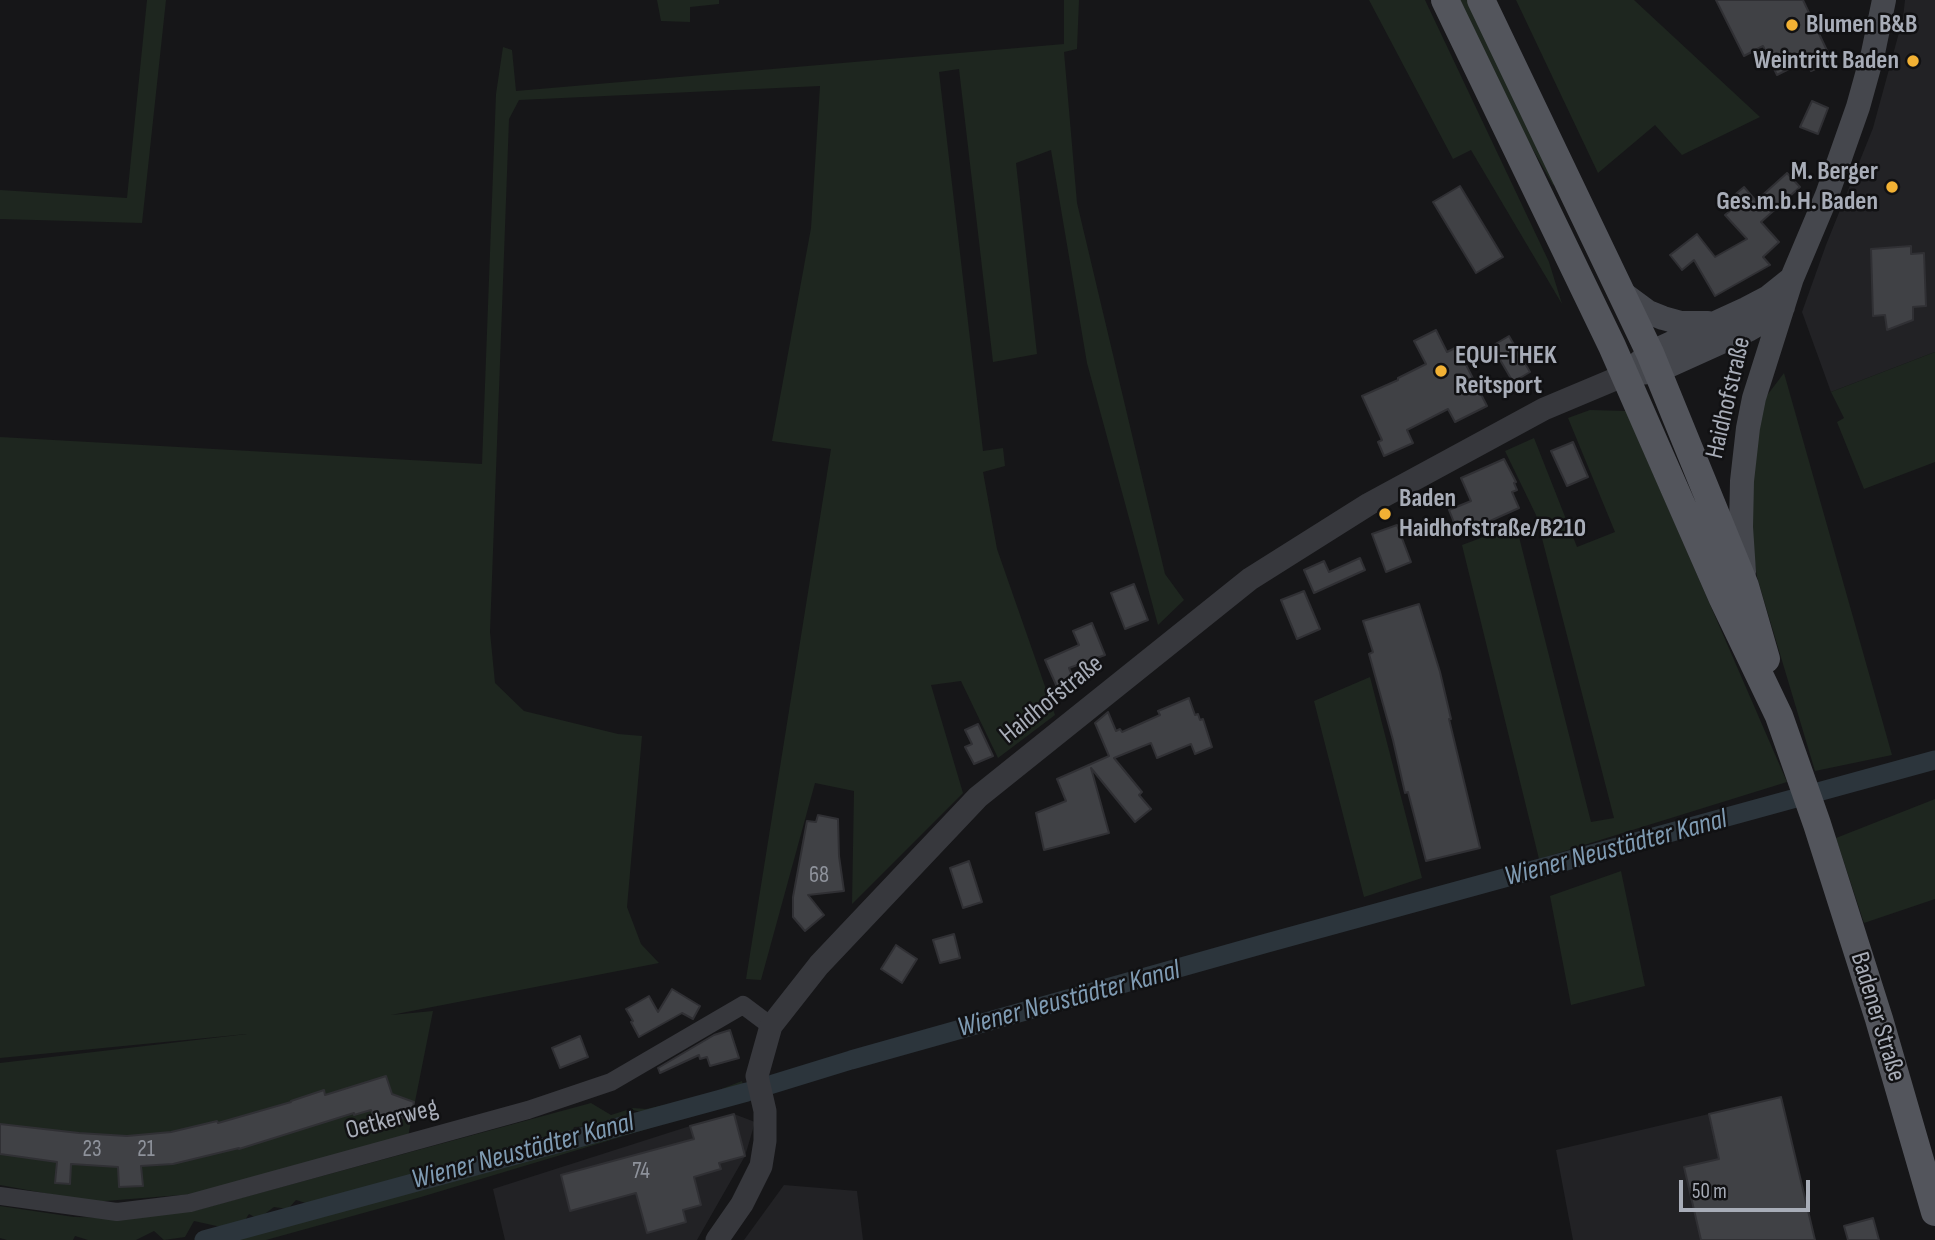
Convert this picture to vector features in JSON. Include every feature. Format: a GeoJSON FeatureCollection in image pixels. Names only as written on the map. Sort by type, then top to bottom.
{"type":"FeatureCollection","features":[{"type":"Feature","properties":{"kind":"main road"},"geometry":{"type":"LineString","coordinates":[[1445,0],[1625,375],[1722,597],[1779,716]]}},
{"type":"Feature","properties":{"kind":"main road"},"geometry":{"type":"LineString","coordinates":[[1481,0],[1653,362],[1745,586],[1765,653],[1779,716]]}},
{"type":"Feature","properties":{"kind":"main road","name":"Haidhofstraße"},"geometry":{"type":"LineString","coordinates":[[1745,586],[1741,527],[1742,481],[1754,398],[1792,278],[1827,195],[1858,107],[1884,0]]}},
{"type":"Feature","properties":{"kind":"main road","name":"Haidhofstraße"},"geometry":{"type":"LineString","coordinates":[[1653,362],[1719,321],[1767,298],[1792,278]]}},
{"type":"Feature","properties":{"kind":"main road","name":"Haidhofstraße"},"geometry":{"type":"LineString","coordinates":[[1621,292],[1648,312],[1663,318],[1698,324],[1719,321]]}},
{"type":"Feature","properties":{"kind":"main road","name":"Haidhofstraße"},"geometry":{"type":"LineString","coordinates":[[1625,375],[1653,362],[1750,329],[1783,307]]}},
{"type":"Feature","properties":{"kind":"main road","name":"Badener Straße"},"geometry":{"type":"LineString","coordinates":[[1779,716],[1817,824],[1879,1019],[1935,1212]]}},
{"type":"Feature","properties":{"kind":"street","name":"Haidhofstraße"},"geometry":{"type":"LineString","coordinates":[[717,1240],[742,1203],[761,1166],[765,1141],[765,1111],[760,1086],[771,1026],[819,965],[978,797],[1250,579],[1368,504],[1544,409],[1625,375]]}},
{"type":"Feature","properties":{"kind":"street","name":"Oetkerweg"},"geometry":{"type":"LineString","coordinates":[[0,1196],[117,1212],[190,1203],[528,1110],[611,1082],[744,1005],[771,1026]]}},
{"type":"Feature","properties":{"kind":"shaded area"},"geometry":{"type":"Polygon","coordinates":[[[147,0],[166,0],[142,223],[0,219],[0,190],[127,198],[147,0]]]}},
{"type":"Feature","properties":{"kind":"shaded area"},"geometry":{"type":"Polygon","coordinates":[[[657,0],[719,0],[719,4],[690,7],[690,22],[661,21],[657,0]]]}},
{"type":"Feature","properties":{"kind":"shaded area"},"geometry":{"type":"Polygon","coordinates":[[[1064,0],[1079,0],[1077,49],[1064,52],[1077,203],[1165,574],[1184,600],[1158,625],[1087,363],[1051,150],[1016,163],[1037,354],[993,362],[959,69],[939,72],[983,451],[1003,448],[1005,466],[983,472],[997,549],[1055,715],[998,758],[961,681],[931,685],[963,793],[852,904],[854,791],[815,783],[761,980],[746,979],[831,449],[772,441],[811,228],[820,86],[519,100],[509,119],[490,632],[495,683],[524,711],[618,734],[642,736],[627,907],[641,944],[659,963],[391,1015],[433,1011],[408,1137],[206,1193],[93,1202],[0,1185],[0,1063],[247,1034],[0,1058],[0,437],[482,464],[496,94],[503,47],[512,50],[516,91],[1064,44],[1064,0]]]}},
{"type":"Feature","properties":{"kind":"shaded area"},"geometry":{"type":"Polygon","coordinates":[[[1369,0],[1425,0],[1549,262],[1562,304],[1471,150],[1453,159],[1369,0]]]}},
{"type":"Feature","properties":{"kind":"shaded area"},"geometry":{"type":"Polygon","coordinates":[[[1457,0],[1468,0],[1558,183],[1553,185],[1511,111],[1457,0]]]}},
{"type":"Feature","properties":{"kind":"shaded area"},"geometry":{"type":"Polygon","coordinates":[[[1516,0],[1634,0],[1760,117],[1682,155],[1655,125],[1598,173],[1516,0]]]}},
{"type":"Feature","properties":{"kind":"shaded area","name":"M. Berger Ges.m.b.H. Baden"},"geometry":{"type":"Polygon","coordinates":[[[1905,0],[1935,0],[1935,352],[1831,392],[1802,312],[1873,128],[1903,18],[1905,0]]]}},
{"type":"Feature","properties":{"kind":"shaded area"},"geometry":{"type":"Polygon","coordinates":[[[1935,352],[1935,462],[1864,489],[1837,422],[1844,418],[1831,392],[1935,352]]]}},
{"type":"Feature","properties":{"kind":"shaded area"},"geometry":{"type":"Polygon","coordinates":[[[1784,373],[1892,755],[1815,771],[1757,577],[1749,523],[1759,406],[1784,373]]]}},
{"type":"Feature","properties":{"kind":"shaded area"},"geometry":{"type":"Polygon","coordinates":[[[1590,410],[1626,411],[1787,782],[1539,859],[1462,545],[1516,525],[1591,822],[1614,818],[1536,515],[1505,451],[1534,438],[1577,547],[1615,532],[1568,418],[1590,410]]]}},
{"type":"Feature","properties":{"kind":"shaded area"},"geometry":{"type":"Polygon","coordinates":[[[1370,677],[1422,878],[1364,897],[1314,701],[1370,677]]]}},
{"type":"Feature","properties":{"kind":"shaded area"},"geometry":{"type":"Polygon","coordinates":[[[1935,799],[1935,899],[1864,923],[1836,838],[1935,799]]]}},
{"type":"Feature","properties":{"kind":"shaded area"},"geometry":{"type":"Polygon","coordinates":[[[1621,871],[1645,986],[1571,1005],[1550,896],[1621,871]]]}},
{"type":"Feature","properties":{"kind":"shaded area"},"geometry":{"type":"Polygon","coordinates":[[[742,1081],[747,1099],[421,1197],[266,1240],[220,1240],[242,1236],[269,1224],[280,1226],[294,1219],[489,1165],[522,1161],[529,1154],[739,1094],[737,1091],[649,1114],[633,1110],[611,1125],[574,1127],[572,1132],[556,1134],[552,1139],[541,1137],[529,1145],[513,1150],[510,1147],[495,1150],[487,1158],[343,1200],[312,1205],[296,1200],[288,1209],[274,1207],[258,1219],[249,1214],[241,1226],[221,1227],[194,1221],[185,1237],[164,1240],[154,1231],[136,1240],[88,1240],[75,1236],[73,1240],[0,1238],[0,1206],[74,1217],[123,1218],[197,1210],[591,1103],[611,1115],[633,1108],[646,1109],[701,1097],[742,1081]]]}},
{"type":"Feature","properties":{"kind":"shaded area"},"geometry":{"type":"Polygon","coordinates":[[[1781,1097],[1815,1240],[1573,1240],[1556,1150],[1781,1097]]]}},
{"type":"Feature","properties":{"kind":"shaded area"},"geometry":{"type":"Polygon","coordinates":[[[734,1114],[755,1122],[745,1156],[697,1240],[505,1240],[493,1189],[734,1114]]]}},
{"type":"Feature","properties":{"kind":"shaded area"},"geometry":{"type":"Polygon","coordinates":[[[784,1185],[857,1191],[863,1240],[744,1240],[784,1185]]]}},
{"type":"Feature","properties":{"kind":"building","name":"Blumen B&B"},"geometry":{"type":"Polygon","coordinates":[[[1716,0],[1803,0],[1832,61],[1811,71],[1807,63],[1800,66],[1799,64],[1777,75],[1763,46],[1744,56],[1716,0]]]}},
{"type":"Feature","properties":{"kind":"building"},"geometry":{"type":"Polygon","coordinates":[[[1812,101],[1828,108],[1818,134],[1800,127],[1812,101]]]}},
{"type":"Feature","properties":{"kind":"building"},"geometry":{"type":"Polygon","coordinates":[[[1787,173],[1800,187],[1761,222],[1779,242],[1763,257],[1770,265],[1715,296],[1694,260],[1682,270],[1670,255],[1697,234],[1715,257],[1747,239],[1725,215],[1731,210],[1725,203],[1744,187],[1756,201],[1787,173]]]}},
{"type":"Feature","properties":{"kind":"building"},"geometry":{"type":"Polygon","coordinates":[[[1460,186],[1503,257],[1476,273],[1433,202],[1460,186]]]}},
{"type":"Feature","properties":{"kind":"building"},"geometry":{"type":"Polygon","coordinates":[[[1911,246],[1911,254],[1924,253],[1926,306],[1913,307],[1913,320],[1887,330],[1885,315],[1873,316],[1871,249],[1911,246]]]}},
{"type":"Feature","properties":{"kind":"building","name":"EQUI-THEK Reitsport"},"geometry":{"type":"Polygon","coordinates":[[[1436,330],[1447,352],[1457,347],[1487,406],[1455,422],[1448,409],[1407,430],[1413,443],[1384,456],[1378,442],[1382,440],[1362,396],[1426,364],[1414,341],[1436,330]]]}},
{"type":"Feature","properties":{"kind":"building"},"geometry":{"type":"Polygon","coordinates":[[[1509,336],[1530,372],[1513,382],[1492,346],[1509,336]]]}},
{"type":"Feature","properties":{"kind":"building"},"geometry":{"type":"Polygon","coordinates":[[[1573,442],[1588,477],[1567,486],[1551,451],[1573,442]]]}},
{"type":"Feature","properties":{"kind":"building"},"geometry":{"type":"Polygon","coordinates":[[[1504,459],[1516,482],[1514,483],[1517,490],[1512,492],[1519,508],[1459,535],[1449,510],[1471,501],[1461,478],[1504,459]]]}},
{"type":"Feature","properties":{"kind":"building"},"geometry":{"type":"Polygon","coordinates":[[[1397,525],[1411,562],[1386,572],[1372,534],[1397,525]]]}},
{"type":"Feature","properties":{"kind":"building"},"geometry":{"type":"Polygon","coordinates":[[[1360,558],[1365,570],[1314,593],[1304,570],[1324,561],[1329,572],[1360,558]]]}},
{"type":"Feature","properties":{"kind":"building"},"geometry":{"type":"Polygon","coordinates":[[[1134,584],[1148,620],[1125,629],[1111,593],[1134,584]]]}},
{"type":"Feature","properties":{"kind":"building"},"geometry":{"type":"Polygon","coordinates":[[[1304,591],[1320,629],[1297,639],[1281,600],[1304,591]]]}},
{"type":"Feature","properties":{"kind":"building"},"geometry":{"type":"Polygon","coordinates":[[[1419,604],[1440,672],[1480,848],[1426,861],[1408,792],[1405,793],[1369,654],[1373,652],[1363,621],[1419,604]]]}},
{"type":"Feature","properties":{"kind":"building"},"geometry":{"type":"Polygon","coordinates":[[[1092,623],[1105,655],[1069,668],[1074,680],[1057,687],[1045,660],[1079,645],[1073,631],[1092,623]]]}},
{"type":"Feature","properties":{"kind":"building"},"geometry":{"type":"Polygon","coordinates":[[[1189,698],[1195,715],[1198,714],[1200,720],[1203,719],[1212,747],[1195,754],[1191,744],[1157,758],[1151,743],[1114,758],[1142,792],[1139,795],[1151,809],[1135,822],[1091,768],[1109,833],[1044,850],[1036,813],[1066,801],[1057,779],[1109,756],[1095,723],[1108,712],[1116,731],[1120,729],[1122,732],[1160,715],[1158,711],[1189,698]]]}},
{"type":"Feature","properties":{"kind":"building"},"geometry":{"type":"Polygon","coordinates":[[[978,724],[993,756],[974,764],[965,747],[972,744],[965,730],[978,724]]]}},
{"type":"Feature","properties":{"kind":"building"},"geometry":{"type":"Polygon","coordinates":[[[818,815],[838,819],[844,891],[808,895],[824,915],[805,931],[793,917],[793,897],[807,821],[816,822],[818,815]]]}},
{"type":"Feature","properties":{"kind":"building"},"geometry":{"type":"Polygon","coordinates":[[[969,861],[982,902],[963,908],[950,868],[969,861]]]}},
{"type":"Feature","properties":{"kind":"building"},"geometry":{"type":"Polygon","coordinates":[[[954,934],[960,958],[940,963],[933,940],[954,934]]]}},
{"type":"Feature","properties":{"kind":"building"},"geometry":{"type":"Polygon","coordinates":[[[896,945],[917,959],[902,983],[881,969],[896,945]]]}},
{"type":"Feature","properties":{"kind":"building"},"geometry":{"type":"Polygon","coordinates":[[[672,989],[700,1006],[693,1019],[682,1013],[639,1037],[626,1009],[649,996],[658,1012],[672,989]]]}},
{"type":"Feature","properties":{"kind":"building"},"geometry":{"type":"Polygon","coordinates":[[[730,1030],[739,1058],[710,1066],[707,1057],[700,1059],[699,1055],[660,1073],[658,1068],[714,1035],[730,1030]]]}},
{"type":"Feature","properties":{"kind":"building"},"geometry":{"type":"Polygon","coordinates":[[[580,1036],[588,1057],[560,1068],[552,1048],[580,1036]]]}},
{"type":"Feature","properties":{"kind":"building"},"geometry":{"type":"Polygon","coordinates":[[[386,1076],[392,1094],[414,1102],[410,1119],[402,1118],[377,1126],[371,1110],[239,1149],[173,1164],[141,1166],[143,1186],[119,1187],[118,1167],[71,1164],[70,1184],[55,1183],[57,1162],[0,1154],[0,1124],[127,1136],[171,1132],[217,1121],[218,1123],[324,1090],[325,1095],[386,1076]]]}},
{"type":"Feature","properties":{"kind":"building"},"geometry":{"type":"Polygon","coordinates":[[[1781,1097],[1815,1240],[1701,1240],[1684,1167],[1719,1159],[1709,1114],[1781,1097]]]}},
{"type":"Feature","properties":{"kind":"building"},"geometry":{"type":"Polygon","coordinates":[[[734,1114],[745,1156],[719,1163],[721,1169],[694,1177],[701,1205],[683,1210],[686,1222],[647,1233],[636,1193],[570,1211],[561,1175],[694,1139],[690,1126],[734,1114]]]}},
{"type":"Feature","properties":{"kind":"building"},"geometry":{"type":"Polygon","coordinates":[[[1873,1218],[1879,1240],[1848,1240],[1844,1226],[1873,1218]]]}},
{"type":"Feature","properties":{"kind":"waterway","name":"Wiener Neustädter Kanal"},"geometry":{"type":"LineString","coordinates":[[204,1240],[747,1092],[851,1060],[1267,943],[1935,760]]}},
{"type":"Feature","properties":{"kind":"place","name":"Blumen B&B"},"geometry":{"type":"Point","coordinates":[1792,25]}},
{"type":"Feature","properties":{"kind":"place","name":"Weintritt Baden"},"geometry":{"type":"Point","coordinates":[1913,61]}},
{"type":"Feature","properties":{"kind":"place","name":"M. Berger Ges.m.b.H. Baden"},"geometry":{"type":"Point","coordinates":[1892,187]}},
{"type":"Feature","properties":{"kind":"place","name":"EQUI-THEK Reitsport"},"geometry":{"type":"Point","coordinates":[1441,371]}},
{"type":"Feature","properties":{"kind":"place","name":"Baden Haidhofstraße/B210"},"geometry":{"type":"Point","coordinates":[1385,514]}}]}
